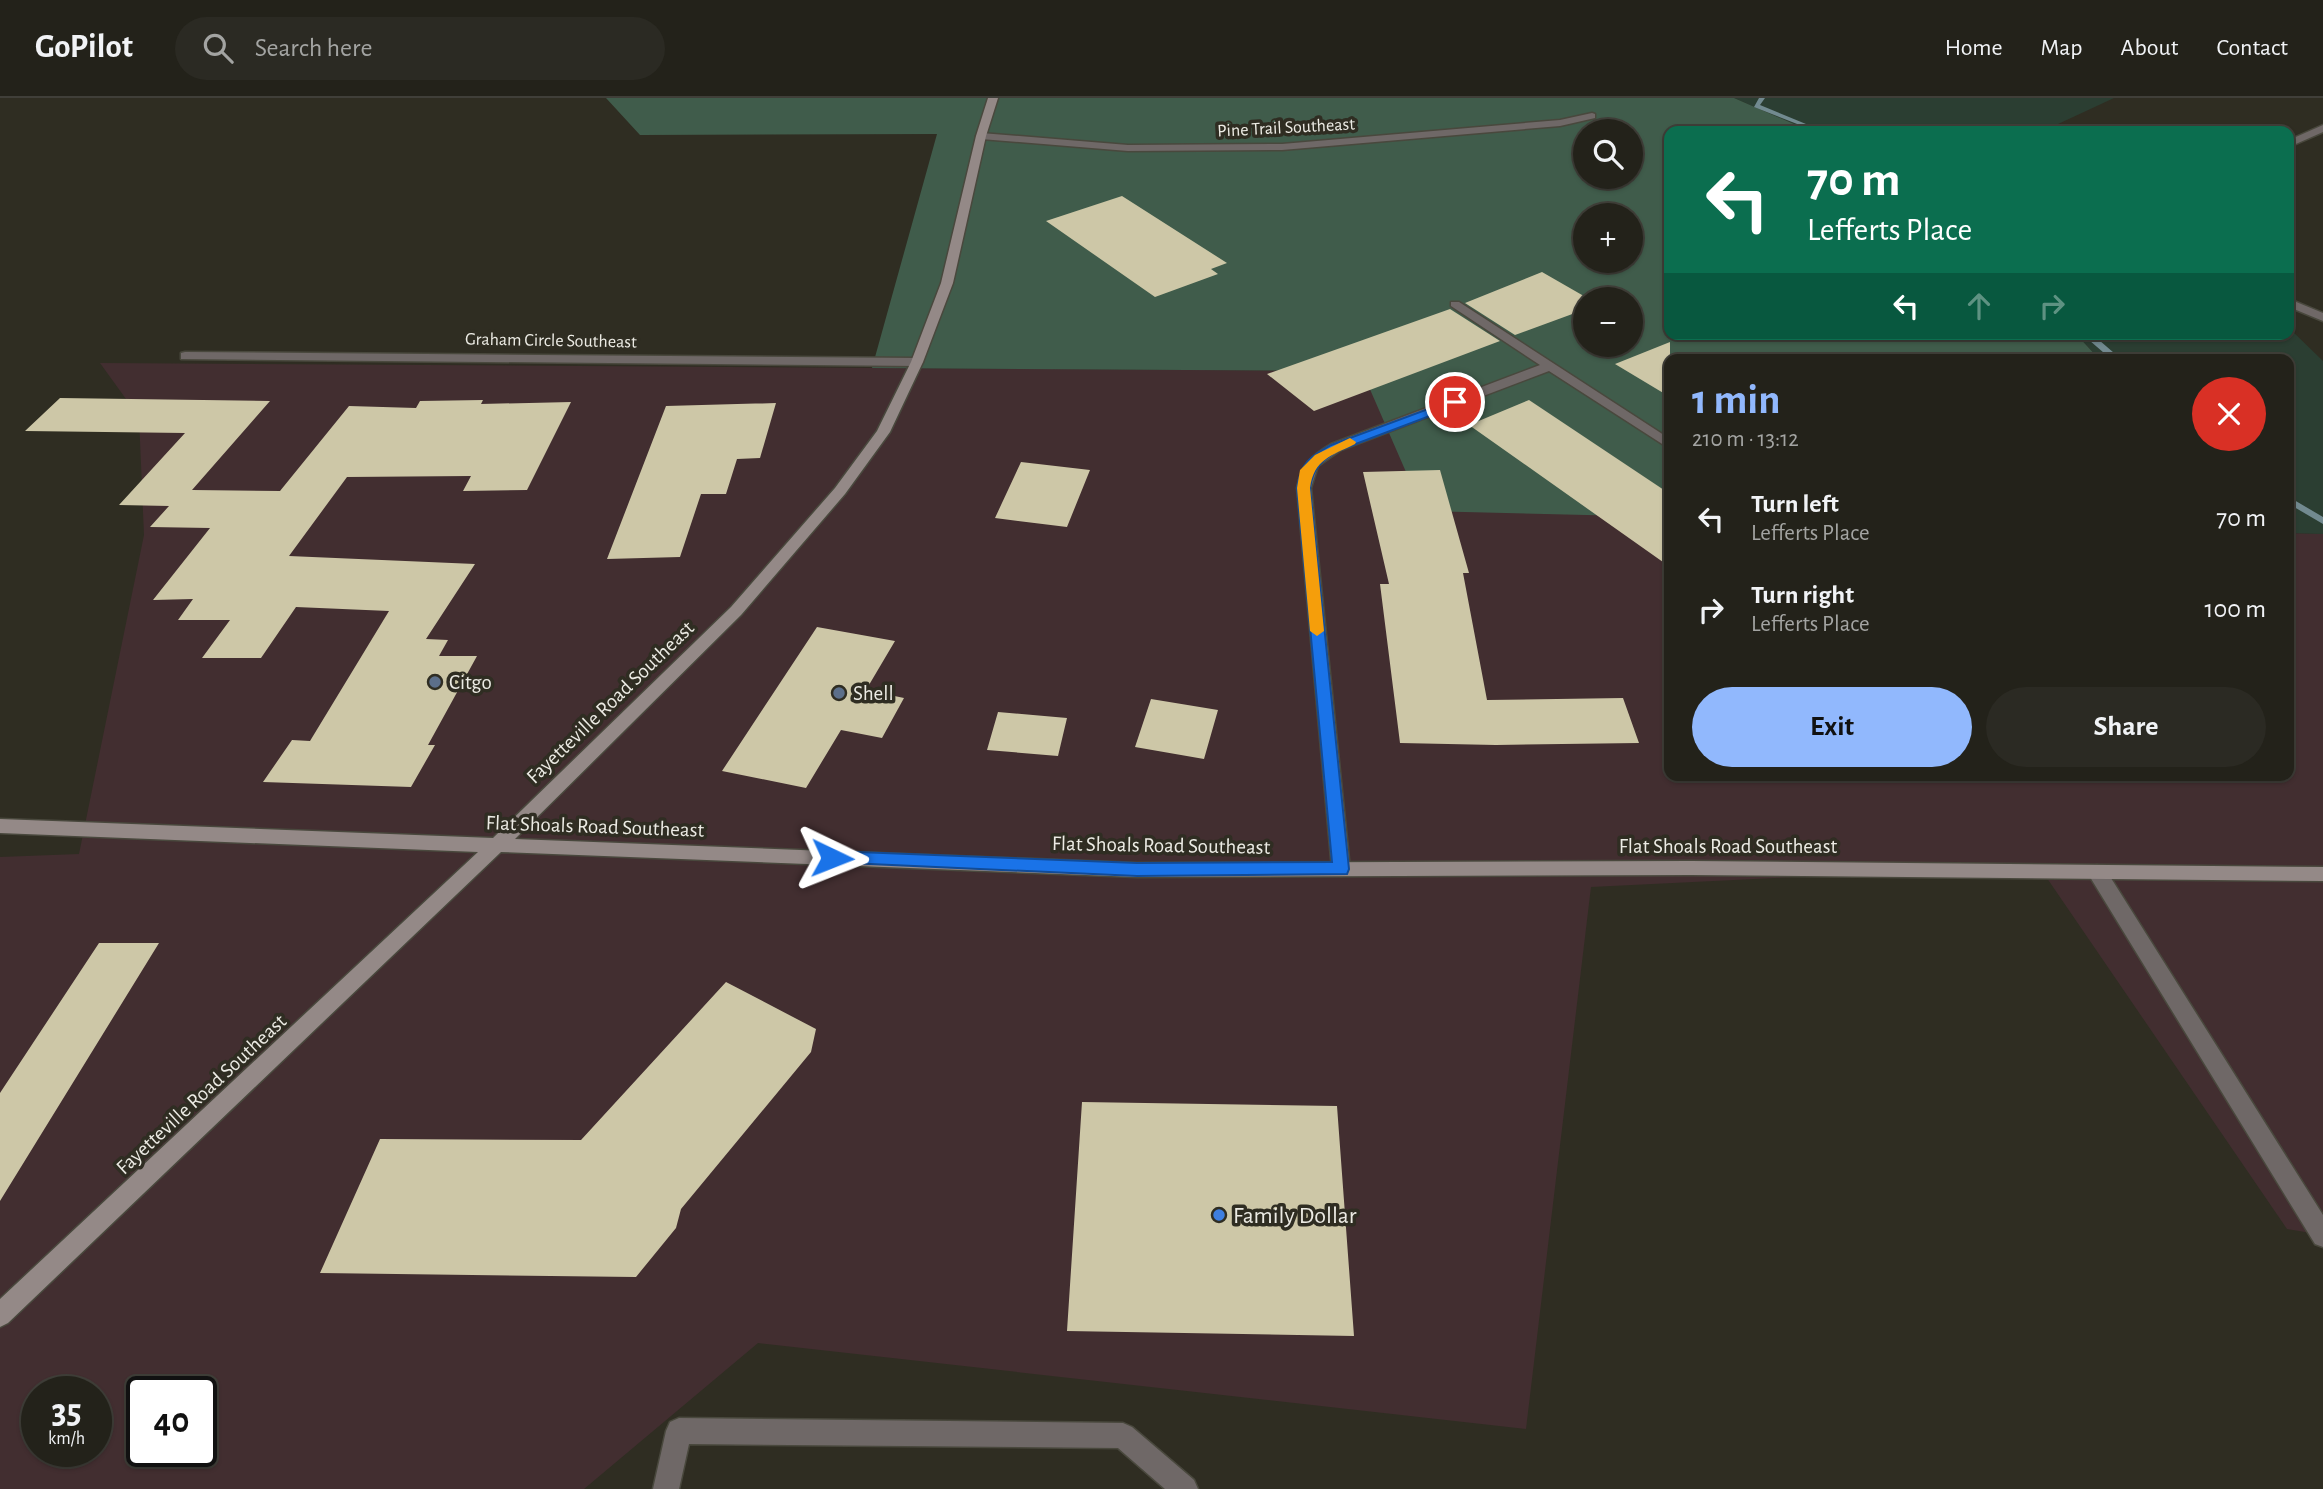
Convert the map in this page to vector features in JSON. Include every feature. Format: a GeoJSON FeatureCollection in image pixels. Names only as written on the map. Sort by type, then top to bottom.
{"type":"FeatureCollection","features":[{"type":"Feature","properties":{"kind":"street","name":"Fayetteville Road Southeast"},"geometry":{"type":"LineString","coordinates":[[0,1315],[497,845],[736,611],[841,491],[883,432],[917,362],[947,283],[981,136],[993,98]]}},
{"type":"Feature","properties":{"kind":"street","name":"Pine Trail Southeast"},"geometry":{"type":"LineString","coordinates":[[981,136],[1128,148],[1282,147],[1560,123],[1592,116]]}},
{"type":"Feature","properties":{"kind":"street"},"geometry":{"type":"LineString","coordinates":[[2294,142],[2323,128]]}},
{"type":"Feature","properties":{"kind":"street"},"geometry":{"type":"LineString","coordinates":[[1455,304],[1664,442]]}},
{"type":"Feature","properties":{"kind":"street"},"geometry":{"type":"LineString","coordinates":[[2294,305],[2323,317]]}},
{"type":"Feature","properties":{"kind":"street","name":"Graham Circle Southeast"},"geometry":{"type":"LineString","coordinates":[[185,356],[917,362]]}},
{"type":"Feature","properties":{"kind":"street"},"geometry":{"type":"LineString","coordinates":[[1341,869],[1304,488],[1306,470],[1319,457],[1336,447],[1550,366]]}},
{"type":"Feature","properties":{"kind":"street","name":"Flat Shoals Road Southeast"},"geometry":{"type":"LineString","coordinates":[[0,826],[1137,870],[1705,868],[2323,874]]}},
{"type":"Feature","properties":{"kind":"street"},"geometry":{"type":"LineString","coordinates":[[2097,872],[2323,1236]]}},
{"type":"Feature","properties":{"kind":"street"},"geometry":{"type":"LineString","coordinates":[[666,1489],[679,1430],[1123,1436],[1185,1489]]}},
{"type":"Feature","properties":{"kind":"shaded area"},"geometry":{"type":"Polygon","coordinates":[[[100,363],[1363,371],[1664,515],[1664,781],[2294,781],[2294,533],[2323,534],[2323,1235],[2287,1229],[2038,865],[1591,887],[1526,1429],[758,1343],[584,1489],[0,1489],[0,857],[79,854],[144,535],[139,417],[100,363]]]}},
{"type":"Feature","properties":{"kind":"green space"},"geometry":{"type":"Polygon","coordinates":[[[606,98],[1734,98],[1798,126],[1664,126],[1664,340],[2082,340],[2094,354],[1664,354],[1664,517],[1423,511],[1362,371],[872,368],[937,134],[640,135],[606,98]]]}},
{"type":"Feature","properties":{"kind":"green space"},"geometry":{"type":"Polygon","coordinates":[[[1734,98],[2114,98],[2054,126],[1798,126],[1734,98]]]}},
{"type":"Feature","properties":{"kind":"green space"},"geometry":{"type":"Polygon","coordinates":[[[2294,333],[2323,361],[2323,534],[2294,533],[2294,354],[2094,354],[2082,340],[2294,340],[2294,333]]]}},
{"type":"Feature","properties":{"kind":"building"},"geometry":{"type":"Polygon","coordinates":[[[1122,196],[1227,263],[1211,269],[1218,274],[1155,297],[1046,221],[1122,196]]]}},
{"type":"Feature","properties":{"kind":"building"},"geometry":{"type":"Polygon","coordinates":[[[1542,272],[1573,290],[1573,314],[1515,335],[1465,303],[1542,272]]]}},
{"type":"Feature","properties":{"kind":"building"},"geometry":{"type":"Polygon","coordinates":[[[1450,309],[1500,341],[1314,411],[1267,374],[1450,309]]]}},
{"type":"Feature","properties":{"kind":"building"},"geometry":{"type":"Polygon","coordinates":[[[1670,342],[1670,354],[1664,354],[1664,393],[1615,364],[1632,357],[1643,357],[1643,353],[1670,342]]]}},
{"type":"Feature","properties":{"kind":"building"},"geometry":{"type":"Polygon","coordinates":[[[60,398],[270,401],[192,490],[280,491],[349,406],[416,408],[420,401],[483,400],[481,404],[571,402],[527,490],[463,491],[471,476],[347,477],[289,556],[475,564],[426,639],[448,640],[439,656],[477,656],[428,745],[435,745],[411,787],[263,782],[292,740],[310,741],[389,611],[296,607],[261,658],[202,658],[230,620],[178,620],[193,599],[153,600],[210,528],[150,527],[169,506],[119,505],[185,433],[25,431],[60,398]]]}},
{"type":"Feature","properties":{"kind":"building"},"geometry":{"type":"Polygon","coordinates":[[[1529,400],[1664,490],[1664,563],[1469,425],[1529,400]]]}},
{"type":"Feature","properties":{"kind":"building"},"geometry":{"type":"Polygon","coordinates":[[[776,403],[760,458],[737,459],[726,494],[701,494],[680,557],[607,559],[666,406],[776,403]]]}},
{"type":"Feature","properties":{"kind":"building"},"geometry":{"type":"Polygon","coordinates":[[[1021,462],[1090,470],[1067,527],[995,518],[1021,462]]]}},
{"type":"Feature","properties":{"kind":"building"},"geometry":{"type":"Polygon","coordinates":[[[1440,470],[1469,573],[1463,573],[1487,700],[1623,698],[1639,743],[1400,743],[1380,584],[1389,584],[1363,472],[1440,470]]]}},
{"type":"Feature","properties":{"kind":"building"},"geometry":{"type":"Polygon","coordinates":[[[817,627],[895,641],[866,690],[904,698],[882,738],[841,730],[806,788],[722,771],[817,627]]]}},
{"type":"Feature","properties":{"kind":"building"},"geometry":{"type":"Polygon","coordinates":[[[1151,699],[1218,710],[1204,759],[1135,747],[1151,699]]]}},
{"type":"Feature","properties":{"kind":"building"},"geometry":{"type":"Polygon","coordinates":[[[998,712],[1067,718],[1058,756],[987,750],[998,712]]]}},
{"type":"Feature","properties":{"kind":"building"},"geometry":{"type":"Polygon","coordinates":[[[99,943],[159,943],[0,1201],[0,1093],[99,943]]]}},
{"type":"Feature","properties":{"kind":"building"},"geometry":{"type":"Polygon","coordinates":[[[726,982],[816,1029],[811,1052],[681,1209],[676,1228],[636,1277],[320,1273],[380,1139],[581,1140],[726,982]]]}},
{"type":"Feature","properties":{"kind":"building"},"geometry":{"type":"Polygon","coordinates":[[[1082,1102],[1337,1106],[1354,1336],[1067,1331],[1082,1102]]]}},
{"type":"Feature","properties":{"kind":"waterway"},"geometry":{"type":"LineString","coordinates":[[1762,98],[1756,106],[1807,126]]}},
{"type":"Feature","properties":{"kind":"waterway"},"geometry":{"type":"LineString","coordinates":[[2093,340],[2111,354]]}},
{"type":"Feature","properties":{"kind":"waterway"},"geometry":{"type":"LineString","coordinates":[[2294,503],[2323,521]]}},
{"type":"Feature","properties":{"kind":"slow traffic"},"geometry":{"type":"LineString","coordinates":[[1317,631],[1304,488],[1306,470],[1319,457],[1350,442]]}},
{"type":"Feature","properties":{"kind":"place","name":"Citgo"},"geometry":{"type":"Point","coordinates":[435,682]}},
{"type":"Feature","properties":{"kind":"place","name":"Shell"},"geometry":{"type":"Point","coordinates":[839,693]}},
{"type":"Feature","properties":{"kind":"place","name":"Family Dollar"},"geometry":{"type":"Point","coordinates":[1219,1215]}},
{"type":"Feature","properties":{"kind":"route"},"geometry":{"type":"LineString","coordinates":[[832,858],[1137,870],[1341,869],[1304,488],[1306,470],[1319,457],[1336,447],[1455,402]]}}]}
